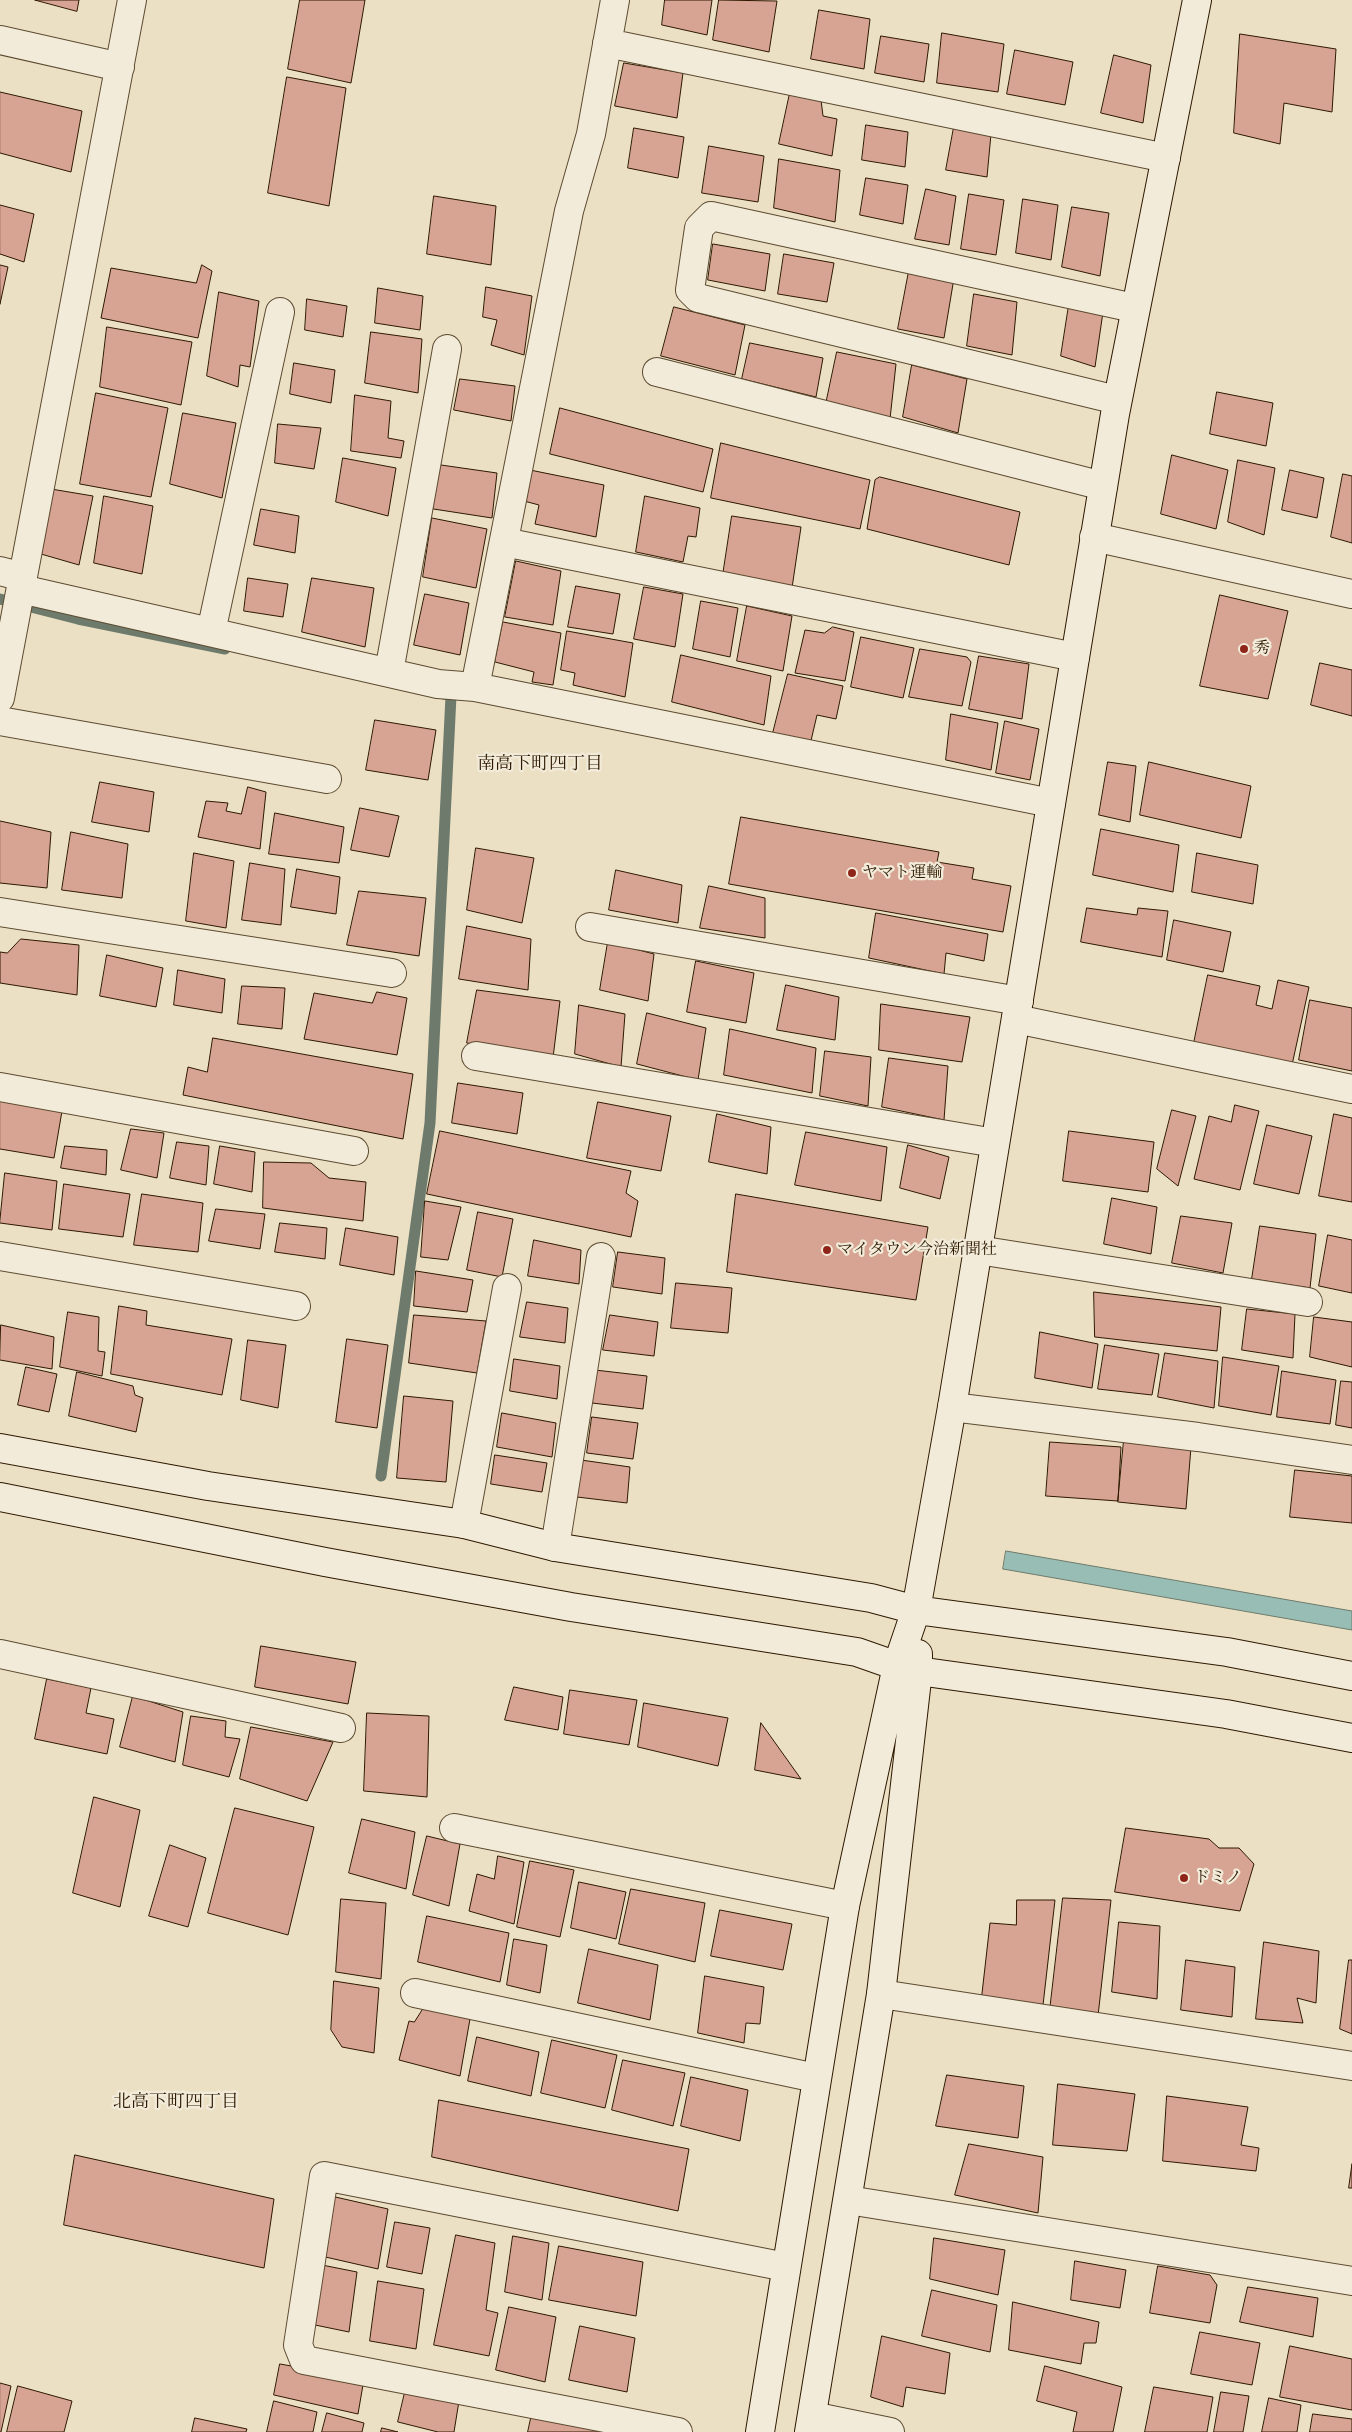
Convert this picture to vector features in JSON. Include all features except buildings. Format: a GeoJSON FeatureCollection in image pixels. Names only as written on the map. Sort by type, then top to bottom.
{"type":"FeatureCollection","features":[{"type":"Feature","properties":{"kind":"street"},"geometry":{"type":"LineString","coordinates":[[0,698],[15,579],[120,67],[132,0]]}},
{"type":"Feature","properties":{"kind":"street"},"geometry":{"type":"LineString","coordinates":[[475,687],[569,212],[591,134],[615,0]]}},
{"type":"Feature","properties":{"kind":"street"},"geometry":{"type":"LineString","coordinates":[[890,2432],[810,2424],[881,1994],[908,1669],[916,1610],[996,1143],[1117,400],[1197,0]]}},
{"type":"Feature","properties":{"kind":"street"},"geometry":{"type":"LineString","coordinates":[[0,40],[120,67]]}},
{"type":"Feature","properties":{"kind":"street"},"geometry":{"type":"LineString","coordinates":[[607,43],[1166,158]]}},
{"type":"Feature","properties":{"kind":"street"},"geometry":{"type":"LineString","coordinates":[[1117,400],[698,298],[690,290],[699,228],[711,216],[1134,308]]}},
{"type":"Feature","properties":{"kind":"street"},"geometry":{"type":"LineString","coordinates":[[211,632],[280,312]]}},
{"type":"Feature","properties":{"kind":"street"},"geometry":{"type":"LineString","coordinates":[[390,672],[447,349]]}},
{"type":"Feature","properties":{"kind":"street"},"geometry":{"type":"LineString","coordinates":[[657,372],[1103,486]]}},
{"type":"Feature","properties":{"kind":"street"},"geometry":{"type":"LineString","coordinates":[[1094,537],[1352,594]]}},
{"type":"Feature","properties":{"kind":"street"},"geometry":{"type":"LineString","coordinates":[[504,542],[1075,657]]}},
{"type":"Feature","properties":{"kind":"street"},"geometry":{"type":"LineString","coordinates":[[15,579],[211,632],[438,684],[475,687],[1051,803]]}},
{"type":"Feature","properties":{"kind":"street"},"geometry":{"type":"LineString","coordinates":[[0,721],[327,779]]}},
{"type":"Feature","properties":{"kind":"street"},"geometry":{"type":"LineString","coordinates":[[0,912],[392,973]]}},
{"type":"Feature","properties":{"kind":"street"},"geometry":{"type":"LineString","coordinates":[[590,927],[1017,1010],[1352,1089]]}},
{"type":"Feature","properties":{"kind":"street"},"geometry":{"type":"LineString","coordinates":[[476,1056],[996,1143]]}},
{"type":"Feature","properties":{"kind":"street"},"geometry":{"type":"LineString","coordinates":[[0,1088],[354,1151]]}},
{"type":"Feature","properties":{"kind":"street"},"geometry":{"type":"LineString","coordinates":[[978,1250],[1308,1302]]}},
{"type":"Feature","properties":{"kind":"street"},"geometry":{"type":"LineString","coordinates":[[0,1256],[296,1306]]}},
{"type":"Feature","properties":{"kind":"street"},"geometry":{"type":"LineString","coordinates":[[555,1547],[601,1257]]}},
{"type":"Feature","properties":{"kind":"street"},"geometry":{"type":"LineString","coordinates":[[464,1524],[507,1288]]}},
{"type":"Feature","properties":{"kind":"street"},"geometry":{"type":"LineString","coordinates":[[952,1407],[1198,1437],[1352,1460]]}},
{"type":"Feature","properties":{"kind":"street"},"geometry":{"type":"LineString","coordinates":[[0,1448],[208,1486],[464,1524],[555,1547],[871,1598],[916,1610],[1227,1652],[1352,1676]]}},
{"type":"Feature","properties":{"kind":"street"},"geometry":{"type":"LineString","coordinates":[[0,1497],[325,1562],[571,1607],[857,1652],[908,1669],[1226,1714],[1352,1738]]}},
{"type":"Feature","properties":{"kind":"street"},"geometry":{"type":"LineString","coordinates":[[0,1654],[341,1728]]}},
{"type":"Feature","properties":{"kind":"street"},"geometry":{"type":"LineString","coordinates":[[760,2432],[844,1906],[908,1669]]}},
{"type":"Feature","properties":{"kind":"street"},"geometry":{"type":"LineString","coordinates":[[454,1828],[844,1906]]}},
{"type":"Feature","properties":{"kind":"street"},"geometry":{"type":"LineString","coordinates":[[415,1993],[816,2078]]}},
{"type":"Feature","properties":{"kind":"street"},"geometry":{"type":"LineString","coordinates":[[881,1994],[1352,2066]]}},
{"type":"Feature","properties":{"kind":"street"},"geometry":{"type":"LineString","coordinates":[[678,2432],[304,2360],[298,2345],[324,2176],[786,2266]]}},
{"type":"Feature","properties":{"kind":"street"},"geometry":{"type":"LineString","coordinates":[[848,2200],[1352,2281]]}},
{"type":"Feature","properties":{"kind":"water"},"geometry":{"type":"Polygon","coordinates":[[[1006,1551],[1352,1611],[1352,1630],[1003,1569],[1006,1551]]]}},
{"type":"Feature","properties":{"kind":"waterway"},"geometry":{"type":"LineString","coordinates":[[0,599],[78,619],[225,649]]}},
{"type":"Feature","properties":{"kind":"waterway"},"geometry":{"type":"LineString","coordinates":[[381,1476],[430,1123],[451,696],[440,693]]}},
{"type":"Feature","properties":{"kind":"place","name":"秀"},"geometry":{"type":"Point","coordinates":[1244,649]}},
{"type":"Feature","properties":{"kind":"place","name":"ヤマト運輸"},"geometry":{"type":"Point","coordinates":[852,873]}},
{"type":"Feature","properties":{"kind":"place","name":"マイタウン今治新聞社"},"geometry":{"type":"Point","coordinates":[827,1250]}},
{"type":"Feature","properties":{"kind":"place","name":"ドミノ"},"geometry":{"type":"Point","coordinates":[1184,1878]}},
{"type":"Feature","properties":{"kind":"district","name":"南高下町四丁目"},"geometry":{"type":"Point","coordinates":[540,765]}},
{"type":"Feature","properties":{"kind":"district","name":"北高下町四丁目"},"geometry":{"type":"Point","coordinates":[176,2103]}}]}
